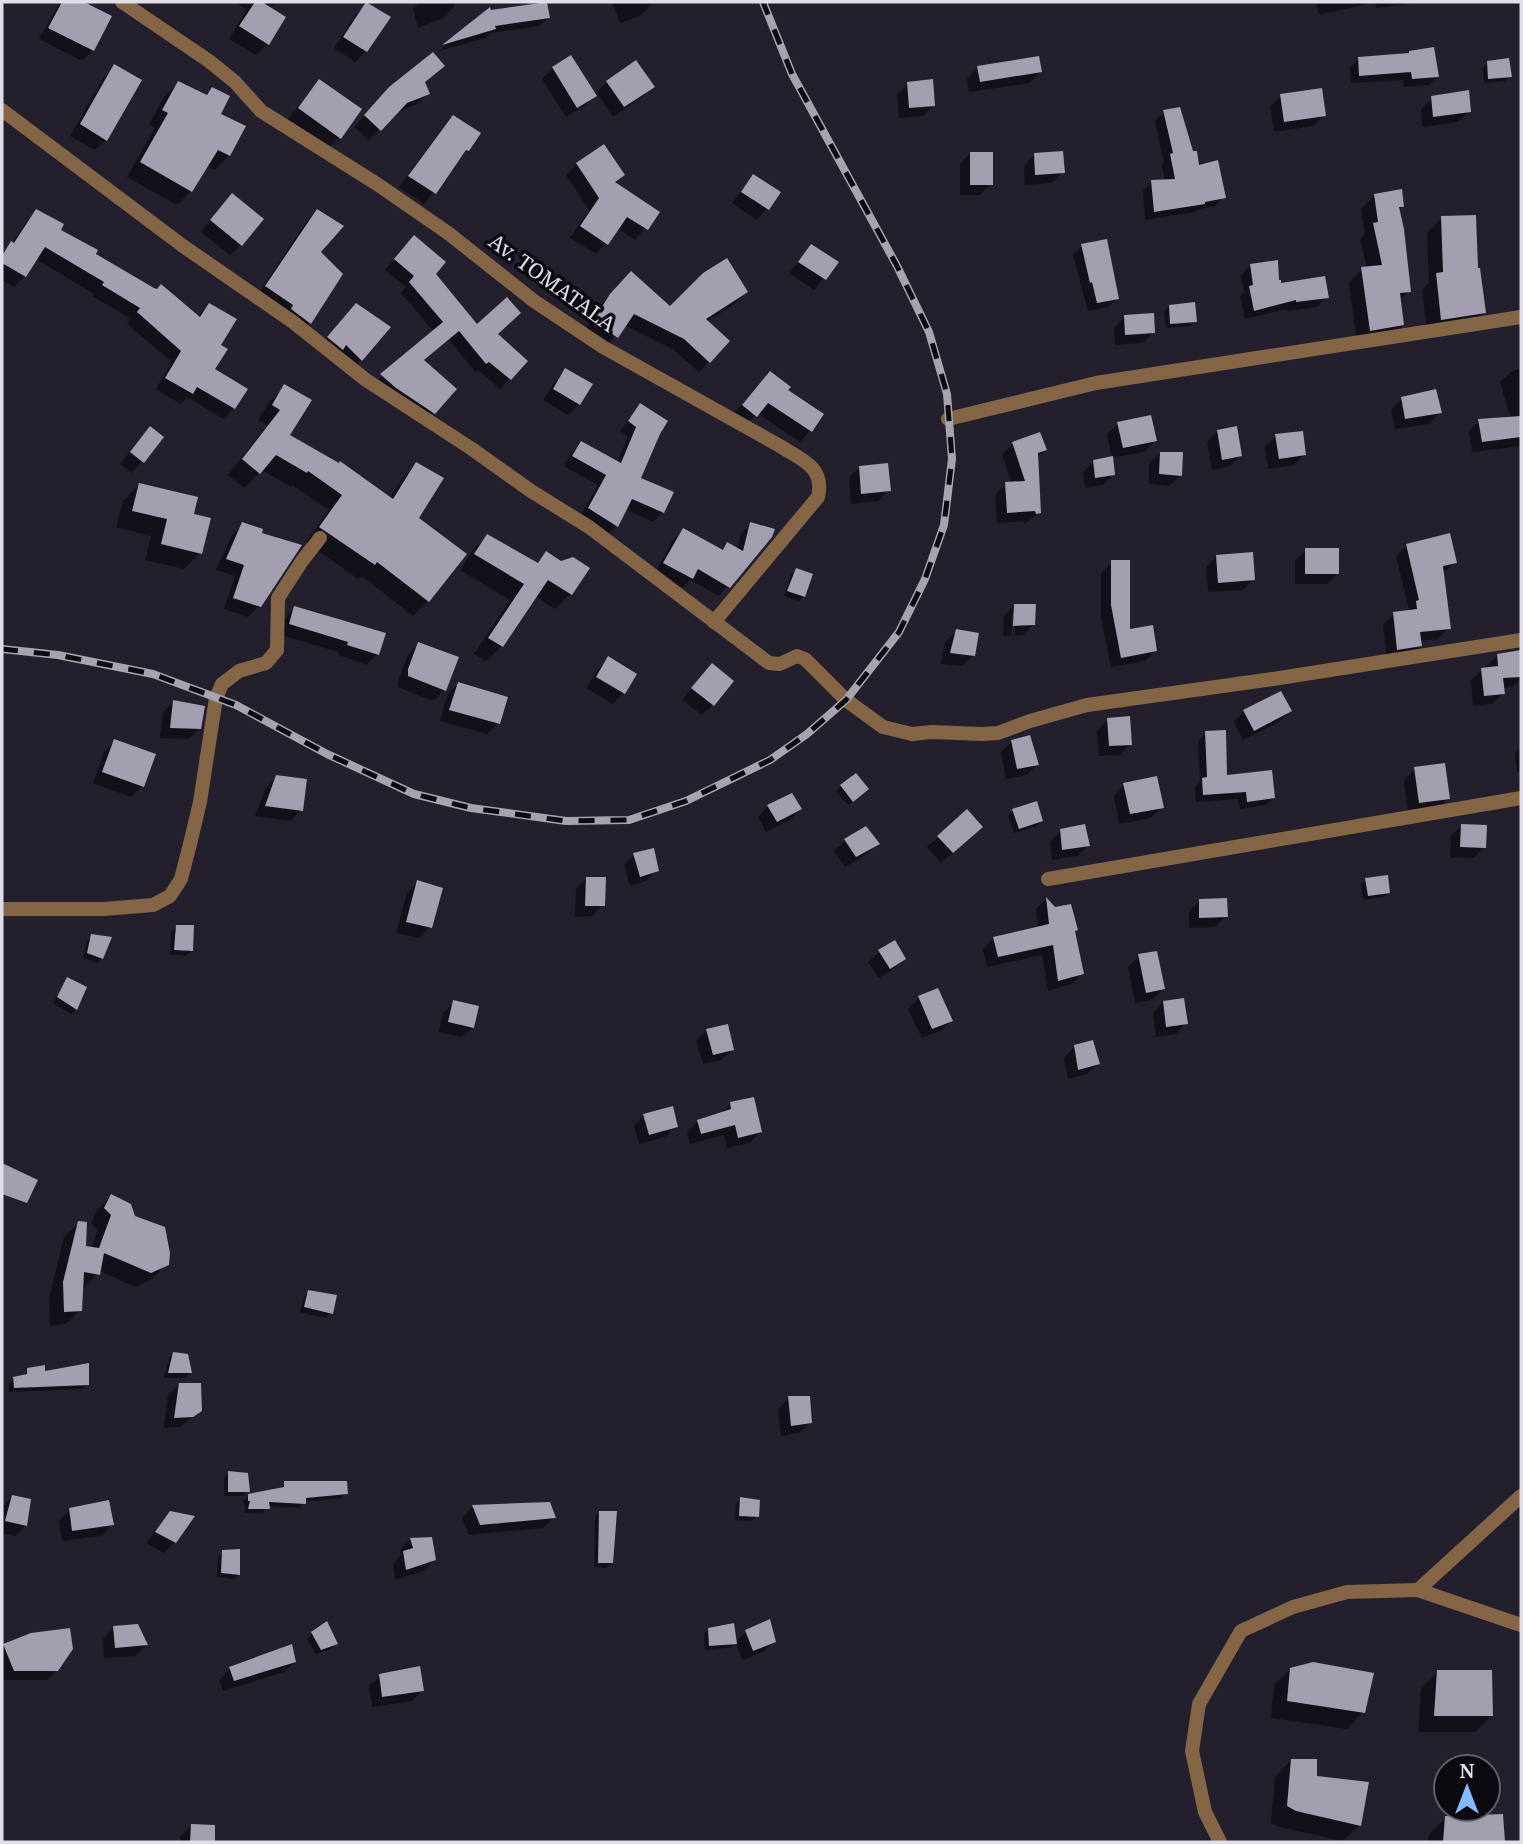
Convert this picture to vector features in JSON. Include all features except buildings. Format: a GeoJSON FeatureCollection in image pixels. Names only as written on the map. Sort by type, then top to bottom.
{"type":"FeatureCollection","features":[{"type":"Feature","properties":{"kind":"street","name":"Av. TOMATALA"},"geometry":{"type":"LineString","coordinates":[[122,2],[209,61],[235,82],[261,111],[438,226],[534,301],[603,347],[780,446],[804,461],[818,474],[821,484],[818,497],[714,621]]}},
{"type":"Feature","properties":{"kind":"street"},"geometry":{"type":"LineString","coordinates":[[2,110],[183,246],[293,322],[366,380],[589,527],[769,663],[780,664],[797,656],[805,659],[846,699],[883,727],[912,734],[998,733],[1087,705],[1521,640]]}},
{"type":"Feature","properties":{"kind":"street"},"geometry":{"type":"LineString","coordinates":[[948,419],[1096,383],[1521,317]]}},
{"type":"Feature","properties":{"kind":"street"},"geometry":{"type":"LineString","coordinates":[[2,909],[104,909],[153,905],[170,896],[181,879],[190,844],[219,691],[222,684],[239,671],[266,663],[277,650],[278,598],[320,538]]}},
{"type":"Feature","properties":{"kind":"street"},"geometry":{"type":"LineString","coordinates":[[1048,879],[1521,798]]}},
{"type":"Feature","properties":{"kind":"street"},"geometry":{"type":"LineString","coordinates":[[1418,1590],[1521,1496]]}},
{"type":"Feature","properties":{"kind":"street"},"geometry":{"type":"LineString","coordinates":[[1220,1842],[1205,1812],[1192,1751],[1199,1704],[1241,1631],[1293,1607],[1347,1591],[1418,1590],[1521,1625]]}},
{"type":"Feature","properties":{"kind":"railway"},"geometry":{"type":"LineString","coordinates":[[2,649],[58,655],[153,674],[236,705],[327,754],[414,794],[471,808],[566,821],[629,820],[686,801],[770,760],[807,734],[846,700],[899,632],[925,579],[944,525],[952,459],[947,394],[929,332],[897,266],[792,74],[763,2]]}}]}
